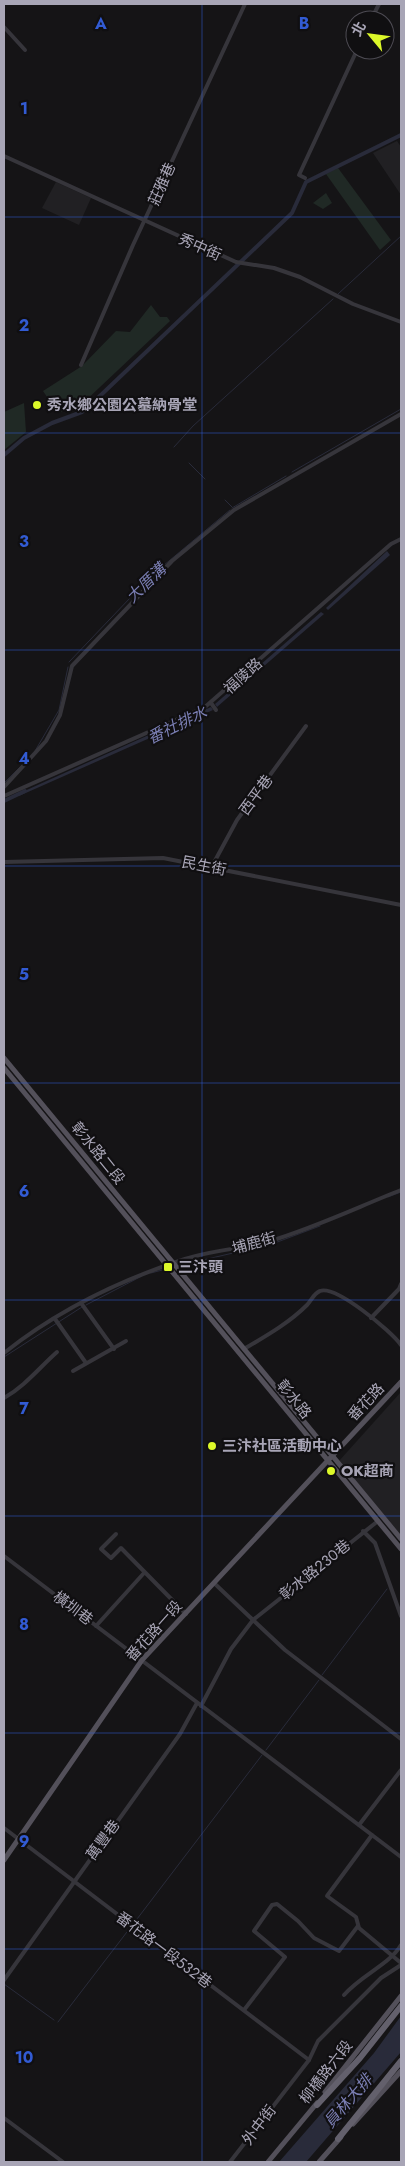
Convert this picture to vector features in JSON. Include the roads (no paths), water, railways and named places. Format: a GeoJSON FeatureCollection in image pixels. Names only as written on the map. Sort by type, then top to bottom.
{"type":"FeatureCollection","features":[{"type":"Feature","properties":{"kind":"highway"},"geometry":{"type":"LineString","coordinates":[[317,2105],[360,2058],[401,2006]]}},
{"type":"Feature","properties":{"kind":"highway"},"geometry":{"type":"LineString","coordinates":[[338,2139],[401,2061]]}},
{"type":"Feature","properties":{"kind":"main road","name":"彰水路二段"},"geometry":{"type":"LineString","coordinates":[[4,1058],[10,1071],[170,1265]]}},
{"type":"Feature","properties":{"kind":"main road","name":"彰水路二段"},"geometry":{"type":"LineString","coordinates":[[4,1068],[10,1071]]}},
{"type":"Feature","properties":{"kind":"main road","name":"彰水路"},"geometry":{"type":"LineString","coordinates":[[170,1265],[244,1350],[401,1539]]}},
{"type":"Feature","properties":{"kind":"main road","name":"彰水路"},"geometry":{"type":"LineString","coordinates":[[170,1265],[401,1549]]}},
{"type":"Feature","properties":{"kind":"main road","name":"番花路"},"geometry":{"type":"LineString","coordinates":[[329,1462],[401,1382]]}},
{"type":"Feature","properties":{"kind":"main road","name":"番花路一段"},"geometry":{"type":"LineString","coordinates":[[4,1860],[142,1660],[329,1462]]}},
{"type":"Feature","properties":{"kind":"main road","name":"柳橋路六段"},"geometry":{"type":"LineString","coordinates":[[268,2162],[317,2105],[401,1996]]}},
{"type":"Feature","properties":{"kind":"main road"},"geometry":{"type":"LineString","coordinates":[[319,2162],[401,2071]]}},
{"type":"Feature","properties":{"kind":"street","name":"莊雅巷"},"geometry":{"type":"LineString","coordinates":[[81,365],[245,4]]}},
{"type":"Feature","properties":{"kind":"street"},"geometry":{"type":"LineString","coordinates":[[4,27],[25,50]]}},
{"type":"Feature","properties":{"kind":"street"},"geometry":{"type":"LineString","coordinates":[[305,178],[299,175],[352,60]]}},
{"type":"Feature","properties":{"kind":"street","name":"秀中街"},"geometry":{"type":"LineString","coordinates":[[4,156],[236,262],[266,266],[282,271],[352,304],[401,322]]}},
{"type":"Feature","properties":{"kind":"street"},"geometry":{"type":"LineString","coordinates":[[4,787],[46,741],[60,715],[72,666],[172,561],[234,510],[401,414]]}},
{"type":"Feature","properties":{"kind":"street","name":"福陵路"},"geometry":{"type":"LineString","coordinates":[[4,796],[211,703],[391,544],[401,539]]}},
{"type":"Feature","properties":{"kind":"street"},"geometry":{"type":"LineString","coordinates":[[211,703],[216,710]]}},
{"type":"Feature","properties":{"kind":"street","name":"西平巷"},"geometry":{"type":"LineString","coordinates":[[211,868],[237,820],[306,726]]}},
{"type":"Feature","properties":{"kind":"street","name":"民生街"},"geometry":{"type":"LineString","coordinates":[[4,862],[163,858],[401,904]]}},
{"type":"Feature","properties":{"kind":"street","name":"埔鹿街"},"geometry":{"type":"LineString","coordinates":[[4,1353],[81,1303],[125,1279],[184,1259],[272,1240],[401,1190]]}},
{"type":"Feature","properties":{"kind":"street"},"geometry":{"type":"LineString","coordinates":[[371,1318],[399,1289],[401,1284]]}},
{"type":"Feature","properties":{"kind":"street"},"geometry":{"type":"LineString","coordinates":[[244,1350],[306,1307],[320,1291],[344,1296],[401,1344]]}},
{"type":"Feature","properties":{"kind":"street"},"geometry":{"type":"LineString","coordinates":[[81,1303],[114,1349]]}},
{"type":"Feature","properties":{"kind":"street"},"geometry":{"type":"LineString","coordinates":[[55,1319],[86,1363]]}},
{"type":"Feature","properties":{"kind":"street"},"geometry":{"type":"LineString","coordinates":[[73,1371],[126,1341]]}},
{"type":"Feature","properties":{"kind":"street"},"geometry":{"type":"LineString","coordinates":[[4,1398],[25,1385],[29,1378],[57,1352]]}},
{"type":"Feature","properties":{"kind":"street","name":"彰水路230巷"},"geometry":{"type":"LineString","coordinates":[[253,1620],[378,1521]]}},
{"type":"Feature","properties":{"kind":"street"},"geometry":{"type":"LineString","coordinates":[[363,1531],[375,1543],[401,1616]]}},
{"type":"Feature","properties":{"kind":"street"},"geometry":{"type":"LineString","coordinates":[[116,1534],[101,1549],[110,1558],[121,1548],[186,1614]]}},
{"type":"Feature","properties":{"kind":"street","name":"橫圳巷"},"geometry":{"type":"LineString","coordinates":[[4,1556],[199,1704]]}},
{"type":"Feature","properties":{"kind":"street"},"geometry":{"type":"LineString","coordinates":[[96,1626],[144,1573]]}},
{"type":"Feature","properties":{"kind":"street"},"geometry":{"type":"LineString","coordinates":[[214,1583],[285,1650],[401,1738]]}},
{"type":"Feature","properties":{"kind":"street","name":"萬豐巷"},"geometry":{"type":"LineString","coordinates":[[4,1980],[180,1734],[231,1649],[253,1620]]}},
{"type":"Feature","properties":{"kind":"street"},"geometry":{"type":"LineString","coordinates":[[199,1704],[401,1856]]}},
{"type":"Feature","properties":{"kind":"street"},"geometry":{"type":"LineString","coordinates":[[359,1825],[401,1770]]}},
{"type":"Feature","properties":{"kind":"street"},"geometry":{"type":"LineString","coordinates":[[4,1828],[19,1840]]}},
{"type":"Feature","properties":{"kind":"street"},"geometry":{"type":"LineString","coordinates":[[309,2060],[318,2041],[380,1978],[401,1964],[395,1956],[358,1926],[356,1917],[327,1896],[372,1835]]}},
{"type":"Feature","properties":{"kind":"street","name":"番花路一段532巷"},"geometry":{"type":"LineString","coordinates":[[19,1840],[309,2060]]}},
{"type":"Feature","properties":{"kind":"street"},"geometry":{"type":"LineString","coordinates":[[244,2010],[285,1957],[254,1931],[272,1905],[277,1904],[298,1921],[314,1938],[339,1951],[358,1926]]}},
{"type":"Feature","properties":{"kind":"street"},"geometry":{"type":"LineString","coordinates":[[344,1995],[358,1980],[395,1956],[401,1945]]}},
{"type":"Feature","properties":{"kind":"street","name":"外中街"},"geometry":{"type":"LineString","coordinates":[[230,2162],[309,2060]]}},
{"type":"Feature","properties":{"kind":"street"},"geometry":{"type":"LineString","coordinates":[[4,2118],[64,2162]]}},
{"type":"Feature","properties":{"kind":"water"},"geometry":{"type":"Polygon","coordinates":[[[387,551],[390,555],[328,610],[326,608],[387,551]]]}},
{"type":"Feature","properties":{"kind":"water"},"geometry":{"type":"Polygon","coordinates":[[[321,612],[324,614],[217,707],[215,704],[321,612]]]}},
{"type":"Feature","properties":{"kind":"water"},"geometry":{"type":"Polygon","coordinates":[[[211,707],[213,710],[19,796],[20,793],[211,707]]]}},
{"type":"Feature","properties":{"kind":"water","name":"員林大排"},"geometry":{"type":"Polygon","coordinates":[[[401,2016],[401,2052],[306,2162],[279,2162],[374,2053],[401,2016]]]}},
{"type":"Feature","properties":{"kind":"waterway"},"geometry":{"type":"LineString","coordinates":[[4,455],[24,438],[52,423],[82,412],[102,394],[292,213],[306,182],[401,135]]}},
{"type":"Feature","properties":{"kind":"waterway"},"geometry":{"type":"LineString","coordinates":[[338,294],[401,236]]}},
{"type":"Feature","properties":{"kind":"waterway"},"geometry":{"type":"LineString","coordinates":[[174,447],[193,426],[333,299]]}},
{"type":"Feature","properties":{"kind":"waterway","name":"大厝溝"},"geometry":{"type":"LineString","coordinates":[[292,472],[401,409]]}},
{"type":"Feature","properties":{"kind":"waterway"},"geometry":{"type":"LineString","coordinates":[[189,463],[205,479]]}},
{"type":"Feature","properties":{"kind":"waterway","name":"大厝溝"},"geometry":{"type":"LineString","coordinates":[[232,508],[286,476]]}},
{"type":"Feature","properties":{"kind":"waterway"},"geometry":{"type":"LineString","coordinates":[[225,500],[232,507]]}},
{"type":"Feature","properties":{"kind":"waterway","name":"大厝溝"},"geometry":{"type":"LineString","coordinates":[[69,662],[151,576],[230,510]]}},
{"type":"Feature","properties":{"kind":"waterway","name":"大厝溝"},"geometry":{"type":"LineString","coordinates":[[35,751],[59,710],[68,667]]}},
{"type":"Feature","properties":{"kind":"waterway","name":"大厝溝"},"geometry":{"type":"LineString","coordinates":[[4,783],[22,765]]}},
{"type":"Feature","properties":{"kind":"waterway","name":"番社排水"},"geometry":{"type":"LineString","coordinates":[[4,801],[25,791]]}},
{"type":"Feature","properties":{"kind":"waterway"},"geometry":{"type":"LineString","coordinates":[[388,1197],[401,1192]]}},
{"type":"Feature","properties":{"kind":"waterway"},"geometry":{"type":"LineString","coordinates":[[177,1266],[272,1244],[320,1226]]}},
{"type":"Feature","properties":{"kind":"waterway"},"geometry":{"type":"LineString","coordinates":[[151,1273],[166,1269]]}},
{"type":"Feature","properties":{"kind":"waterway"},"geometry":{"type":"LineString","coordinates":[[86,1305],[142,1276]]}},
{"type":"Feature","properties":{"kind":"waterway"},"geometry":{"type":"LineString","coordinates":[[4,1357],[82,1307]]}},
{"type":"Feature","properties":{"kind":"waterway"},"geometry":{"type":"LineString","coordinates":[[322,1675],[387,1589]]}},
{"type":"Feature","properties":{"kind":"waterway"},"geometry":{"type":"LineString","coordinates":[[266,1750],[319,1680]]}},
{"type":"Feature","properties":{"kind":"waterway"},"geometry":{"type":"LineString","coordinates":[[134,1923],[262,1755]]}},
{"type":"Feature","properties":{"kind":"waterway"},"geometry":{"type":"LineString","coordinates":[[58,2022],[130,1928]]}},
{"type":"Feature","properties":{"kind":"waterway"},"geometry":{"type":"LineString","coordinates":[[4,1984],[54,2020]]}},
{"type":"Feature","properties":{"kind":"place","name":"秀水鄉公園公墓納骨堂"},"geometry":{"type":"Point","coordinates":[37,405]}},
{"type":"Feature","properties":{"kind":"place","name":"三汴頭"},"geometry":{"type":"Point","coordinates":[168,1267]}},
{"type":"Feature","properties":{"kind":"place","name":"三汴社區活動中心"},"geometry":{"type":"Point","coordinates":[212,1446]}},
{"type":"Feature","properties":{"kind":"place","name":"OK超商"},"geometry":{"type":"Point","coordinates":[331,1471]}}]}
